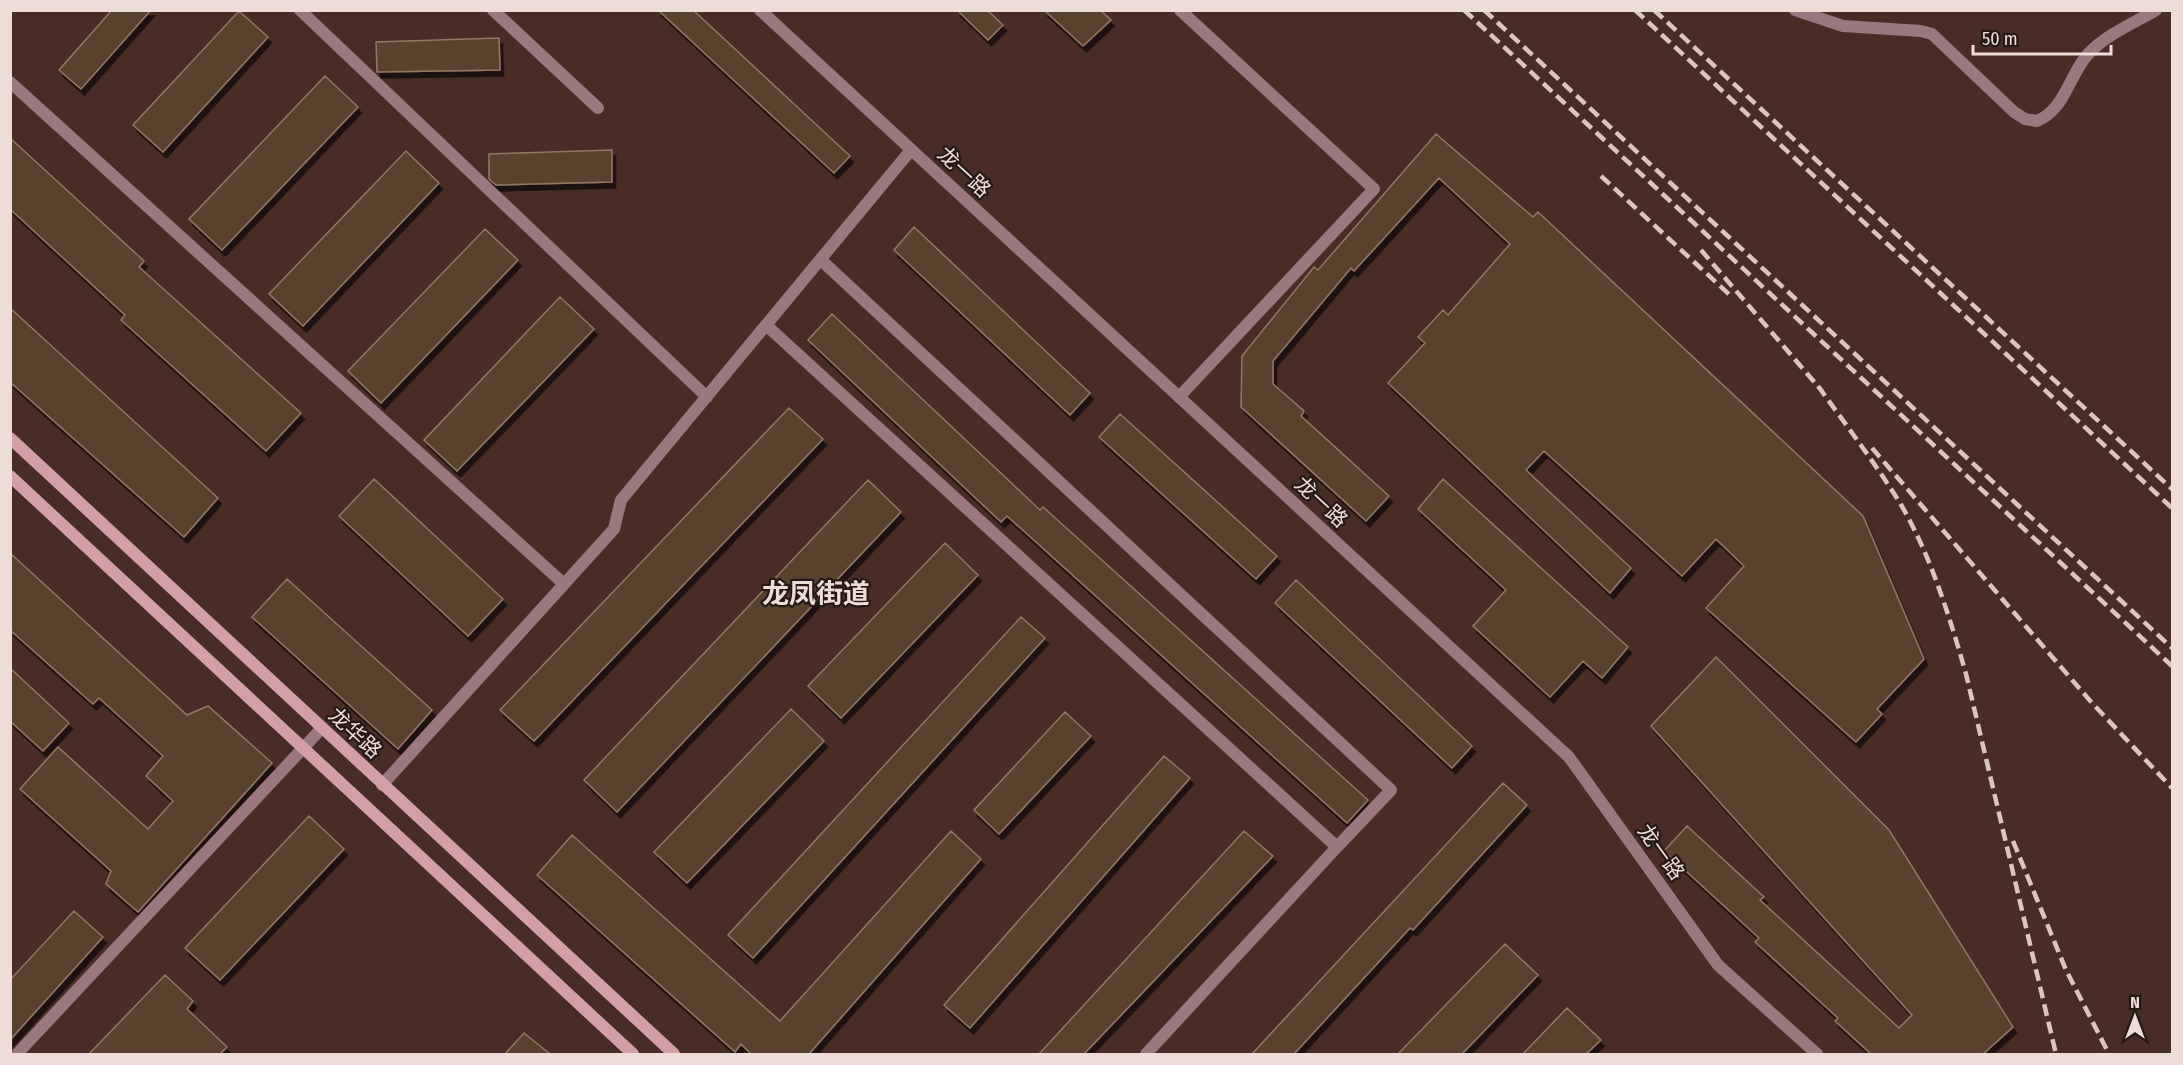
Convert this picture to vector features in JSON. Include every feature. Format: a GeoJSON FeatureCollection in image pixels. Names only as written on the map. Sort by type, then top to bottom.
{"type":"FeatureCollection","features":[{"type":"Feature","properties":{"kind":"main road","name":"龙华路"},"geometry":{"type":"LineString","coordinates":[[10,438],[321,729],[674,1054]]}},
{"type":"Feature","properties":{"kind":"main road"},"geometry":{"type":"LineString","coordinates":[[10,476],[633,1054]]}},
{"type":"Feature","properties":{"kind":"street"},"geometry":{"type":"LineString","coordinates":[[300,10],[707,397]]}},
{"type":"Feature","properties":{"kind":"street"},"geometry":{"type":"LineString","coordinates":[[494,10],[598,108]]}},
{"type":"Feature","properties":{"kind":"street","name":"龙一路"},"geometry":{"type":"LineString","coordinates":[[760,10],[1569,757],[1718,965],[1817,1054]]}},
{"type":"Feature","properties":{"kind":"street"},"geometry":{"type":"LineString","coordinates":[[1179,398],[1374,189],[1180,10]]}},
{"type":"Feature","properties":{"kind":"street"},"geometry":{"type":"LineString","coordinates":[[1795,10],[1843,26],[1921,31],[1932,34],[2014,112],[2025,119],[2037,121],[2056,109],[2089,53],[2101,42],[2156,10]]}},
{"type":"Feature","properties":{"kind":"street"},"geometry":{"type":"LineString","coordinates":[[10,82],[564,584]]}},
{"type":"Feature","properties":{"kind":"street"},"geometry":{"type":"LineString","coordinates":[[382,785],[614,529],[621,500],[911,150]]}},
{"type":"Feature","properties":{"kind":"street"},"geometry":{"type":"LineString","coordinates":[[820,260],[1391,790],[1146,1054]]}},
{"type":"Feature","properties":{"kind":"street"},"geometry":{"type":"LineString","coordinates":[[766,325],[1337,847]]}},
{"type":"Feature","properties":{"kind":"street"},"geometry":{"type":"LineString","coordinates":[[17,1054],[321,729]]}},
{"type":"Feature","properties":{"kind":"building"},"geometry":{"type":"Polygon","coordinates":[[[112,10],[151,10],[81,89],[59,70],[112,10]]]}},
{"type":"Feature","properties":{"kind":"building"},"geometry":{"type":"Polygon","coordinates":[[[658,10],[693,10],[850,156],[834,173],[658,10]]]}},
{"type":"Feature","properties":{"kind":"building"},"geometry":{"type":"Polygon","coordinates":[[[957,10],[987,10],[1003,25],[988,40],[957,10]]]}},
{"type":"Feature","properties":{"kind":"building"},"geometry":{"type":"Polygon","coordinates":[[[1044,10],[1100,10],[1111,20],[1083,46],[1044,10]]]}},
{"type":"Feature","properties":{"kind":"building"},"geometry":{"type":"Polygon","coordinates":[[[239,11],[268,37],[163,152],[133,125],[239,11]]]}},
{"type":"Feature","properties":{"kind":"building"},"geometry":{"type":"Polygon","coordinates":[[[499,38],[500,70],[377,72],[376,42],[499,38]]]}},
{"type":"Feature","properties":{"kind":"building"},"geometry":{"type":"Polygon","coordinates":[[[325,76],[358,107],[222,250],[189,219],[325,76]]]}},
{"type":"Feature","properties":{"kind":"building"},"geometry":{"type":"Polygon","coordinates":[[[1436,134],[1533,217],[1538,212],[1863,516],[1924,659],[1877,709],[1882,714],[1856,742],[1706,608],[1744,566],[1716,539],[1682,576],[1544,451],[1526,470],[1631,568],[1610,593],[1388,383],[1425,343],[1418,337],[1443,310],[1448,315],[1510,244],[1439,178],[1354,271],[1351,268],[1273,361],[1273,384],[1304,411],[1301,416],[1389,496],[1366,521],[1241,407],[1242,356],[1314,267],[1318,270],[1436,134]]]}},
{"type":"Feature","properties":{"kind":"building"},"geometry":{"type":"Polygon","coordinates":[[[10,138],[144,261],[139,267],[301,413],[266,451],[121,320],[125,315],[10,209],[10,138]]]}},
{"type":"Feature","properties":{"kind":"building"},"geometry":{"type":"Polygon","coordinates":[[[612,150],[612,182],[496,185],[489,179],[489,154],[612,150]]]}},
{"type":"Feature","properties":{"kind":"building"},"geometry":{"type":"Polygon","coordinates":[[[406,151],[439,183],[303,326],[269,294],[406,151]]]}},
{"type":"Feature","properties":{"kind":"building"},"geometry":{"type":"Polygon","coordinates":[[[914,227],[1090,393],[1070,415],[894,250],[914,227]]]}},
{"type":"Feature","properties":{"kind":"building"},"geometry":{"type":"Polygon","coordinates":[[[485,229],[518,260],[381,403],[348,371],[485,229]]]}},
{"type":"Feature","properties":{"kind":"building"},"geometry":{"type":"Polygon","coordinates":[[[560,297],[594,329],[457,471],[424,440],[560,297]]]}},
{"type":"Feature","properties":{"kind":"building"},"geometry":{"type":"Polygon","coordinates":[[[10,308],[218,498],[184,537],[10,382],[10,308]]]}},
{"type":"Feature","properties":{"kind":"building"},"geometry":{"type":"Polygon","coordinates":[[[832,314],[1040,510],[1043,507],[1368,800],[1347,823],[1007,516],[1001,522],[808,340],[832,314]]]}},
{"type":"Feature","properties":{"kind":"building"},"geometry":{"type":"Polygon","coordinates":[[[789,408],[823,439],[534,741],[500,710],[789,408]]]}},
{"type":"Feature","properties":{"kind":"building"},"geometry":{"type":"Polygon","coordinates":[[[1120,414],[1277,556],[1256,579],[1099,437],[1120,414]]]}},
{"type":"Feature","properties":{"kind":"building"},"geometry":{"type":"Polygon","coordinates":[[[374,479],[503,599],[468,636],[339,516],[374,479]]]}},
{"type":"Feature","properties":{"kind":"building"},"geometry":{"type":"Polygon","coordinates":[[[1443,479],[1628,647],[1602,678],[1583,661],[1550,697],[1473,626],[1506,590],[1418,509],[1443,479]]]}},
{"type":"Feature","properties":{"kind":"building"},"geometry":{"type":"Polygon","coordinates":[[[868,480],[901,512],[617,812],[584,780],[868,480]]]}},
{"type":"Feature","properties":{"kind":"building"},"geometry":{"type":"Polygon","coordinates":[[[945,543],[978,575],[841,718],[808,686],[945,543]]]}},
{"type":"Feature","properties":{"kind":"building"},"geometry":{"type":"Polygon","coordinates":[[[10,553],[187,715],[208,706],[272,763],[138,912],[106,884],[111,871],[20,789],[58,747],[148,829],[173,801],[146,776],[163,756],[99,698],[93,704],[10,630],[10,553]]]}},
{"type":"Feature","properties":{"kind":"building"},"geometry":{"type":"Polygon","coordinates":[[[287,579],[432,710],[398,749],[252,617],[287,579]]]}},
{"type":"Feature","properties":{"kind":"building"},"geometry":{"type":"Polygon","coordinates":[[[1296,580],[1472,746],[1452,768],[1275,603],[1296,580]]]}},
{"type":"Feature","properties":{"kind":"building"},"geometry":{"type":"Polygon","coordinates":[[[1021,617],[1045,638],[753,958],[728,935],[1021,617]]]}},
{"type":"Feature","properties":{"kind":"building"},"geometry":{"type":"Polygon","coordinates":[[[1716,657],[1889,830],[2013,1027],[1983,1054],[1871,1054],[1835,1021],[1838,1018],[1755,942],[1759,938],[1664,851],[1687,826],[1764,897],[1760,900],[1899,1028],[1912,1015],[1651,726],[1716,657]]]}},
{"type":"Feature","properties":{"kind":"building"},"geometry":{"type":"Polygon","coordinates":[[[10,668],[69,723],[43,751],[10,721],[10,668]]]}},
{"type":"Feature","properties":{"kind":"building"},"geometry":{"type":"Polygon","coordinates":[[[791,709],[824,741],[687,883],[654,852],[791,709]]]}},
{"type":"Feature","properties":{"kind":"building"},"geometry":{"type":"Polygon","coordinates":[[[1065,712],[1091,736],[999,834],[974,810],[1065,712]]]}},
{"type":"Feature","properties":{"kind":"building"},"geometry":{"type":"Polygon","coordinates":[[[1164,756],[1190,778],[970,1028],[944,1005],[1164,756]]]}},
{"type":"Feature","properties":{"kind":"building"},"geometry":{"type":"Polygon","coordinates":[[[1503,783],[1527,805],[1413,930],[1410,928],[1294,1054],[1252,1054],[1503,783]]]}},
{"type":"Feature","properties":{"kind":"building"},"geometry":{"type":"Polygon","coordinates":[[[309,816],[344,849],[220,980],[185,948],[309,816]]]}},
{"type":"Feature","properties":{"kind":"building"},"geometry":{"type":"Polygon","coordinates":[[[951,831],[981,859],[809,1054],[751,1054],[741,1044],[735,1052],[537,875],[572,835],[780,1021],[951,831]]]}},
{"type":"Feature","properties":{"kind":"building"},"geometry":{"type":"Polygon","coordinates":[[[1244,831],[1273,856],[1084,1054],[1039,1054],[1244,831]]]}},
{"type":"Feature","properties":{"kind":"building"},"geometry":{"type":"Polygon","coordinates":[[[74,911],[103,937],[10,1040],[10,980],[74,911]]]}},
{"type":"Feature","properties":{"kind":"building"},"geometry":{"type":"Polygon","coordinates":[[[1505,944],[1538,975],[1462,1054],[1398,1054],[1505,944]]]}},
{"type":"Feature","properties":{"kind":"building"},"geometry":{"type":"Polygon","coordinates":[[[165,975],[193,1001],[187,1009],[227,1047],[220,1054],[89,1054],[165,975]]]}},
{"type":"Feature","properties":{"kind":"building"},"geometry":{"type":"Polygon","coordinates":[[[1567,1008],[1601,1040],[1586,1054],[1523,1054],[1567,1008]]]}},
{"type":"Feature","properties":{"kind":"building"},"geometry":{"type":"Polygon","coordinates":[[[524,1033],[550,1054],[505,1054],[524,1033]]]}},
{"type":"Feature","properties":{"kind":"railway"},"geometry":{"type":"LineString","coordinates":[[1464,10],[2172,666]]}},
{"type":"Feature","properties":{"kind":"railway"},"geometry":{"type":"LineString","coordinates":[[1484,10],[2172,648]]}},
{"type":"Feature","properties":{"kind":"railway"},"geometry":{"type":"LineString","coordinates":[[1635,10],[2172,508]]}},
{"type":"Feature","properties":{"kind":"railway"},"geometry":{"type":"LineString","coordinates":[[1654,10],[2172,489]]}},
{"type":"Feature","properties":{"kind":"railway"},"geometry":{"type":"LineString","coordinates":[[1601,176],[1732,297]]}},
{"type":"Feature","properties":{"kind":"railway"},"geometry":{"type":"LineString","coordinates":[[1701,250],[1822,391]]}},
{"type":"Feature","properties":{"kind":"railway"},"geometry":{"type":"LineString","coordinates":[[1818,386],[1900,503],[1921,544],[1938,586],[1966,674],[2056,1054]]}},
{"type":"Feature","properties":{"kind":"railway"},"geometry":{"type":"LineString","coordinates":[[1872,448],[2092,703],[2172,788]]}},
{"type":"Feature","properties":{"kind":"railway"},"geometry":{"type":"LineString","coordinates":[[2013,841],[2066,970],[2109,1054]]}},
{"type":"Feature","properties":{"kind":"district","name":"龙凤街道"},"geometry":{"type":"Point","coordinates":[816,594]}}]}
